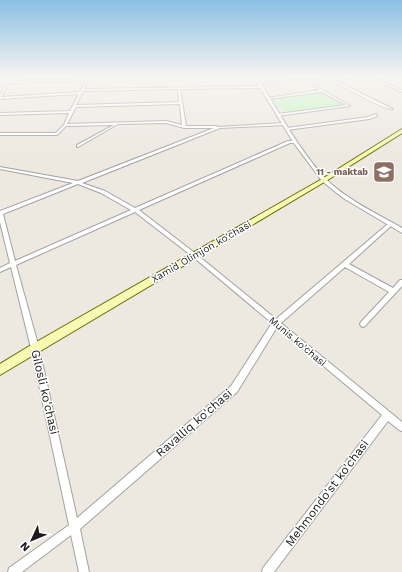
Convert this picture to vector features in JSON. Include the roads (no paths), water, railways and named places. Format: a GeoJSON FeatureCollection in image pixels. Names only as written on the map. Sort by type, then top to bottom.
{"type":"FeatureCollection","features":[{"type":"Feature","properties":{"kind":"main road","name":"Xamid Olimjon ko'chasi"},"geometry":{"type":"LineString","coordinates":[[0,370],[35,348],[324,180],[402,131]]}},
{"type":"Feature","properties":{"kind":"street"},"geometry":{"type":"LineString","coordinates":[[0,134],[57,134],[65,125],[75,106],[157,104]]}},
{"type":"Feature","properties":{"kind":"street"},"geometry":{"type":"LineString","coordinates":[[181,104],[184,127]]}},
{"type":"Feature","properties":{"kind":"street"},"geometry":{"type":"LineString","coordinates":[[271,104],[295,142],[324,180],[345,197],[402,231]]}},
{"type":"Feature","properties":{"kind":"street"},"geometry":{"type":"LineString","coordinates":[[278,115],[349,106],[345,104]]}},
{"type":"Feature","properties":{"kind":"street"},"geometry":{"type":"LineString","coordinates":[[379,104],[392,109]]}},
{"type":"Feature","properties":{"kind":"street"},"geometry":{"type":"LineString","coordinates":[[0,114],[72,112]]}},
{"type":"Feature","properties":{"kind":"street"},"geometry":{"type":"LineString","coordinates":[[65,125],[166,122],[184,127],[286,127],[369,118],[376,115]]}},
{"type":"Feature","properties":{"kind":"street"},"geometry":{"type":"LineString","coordinates":[[78,146],[118,124]]}},
{"type":"Feature","properties":{"kind":"street"},"geometry":{"type":"LineString","coordinates":[[0,213],[76,182],[220,127]]}},
{"type":"Feature","properties":{"kind":"street"},"geometry":{"type":"LineString","coordinates":[[0,270],[289,142],[295,142]]}},
{"type":"Feature","properties":{"kind":"street","name":"Munis ko'chasi"},"geometry":{"type":"LineString","coordinates":[[0,168],[76,182],[102,192],[135,210],[194,255],[402,427]]}},
{"type":"Feature","properties":{"kind":"street","name":"Gilosli ko'chasi"},"geometry":{"type":"LineString","coordinates":[[0,213],[35,348],[84,572]]}},
{"type":"Feature","properties":{"kind":"street","name":"Ravalliq ko'chasi"},"geometry":{"type":"LineString","coordinates":[[13,572],[75,526],[234,388],[276,323],[391,224]]}},
{"type":"Feature","properties":{"kind":"street"},"geometry":{"type":"LineString","coordinates":[[345,264],[393,291]]}},
{"type":"Feature","properties":{"kind":"street"},"geometry":{"type":"LineString","coordinates":[[363,324],[402,282]]}},
{"type":"Feature","properties":{"kind":"street","name":"Mehmondo'st ko'chasi"},"geometry":{"type":"LineString","coordinates":[[267,572],[387,415]]}},
{"type":"Feature","properties":{"kind":"place","name":"11 - maktab"},"geometry":{"type":"Point","coordinates":[384,172]}}]}
